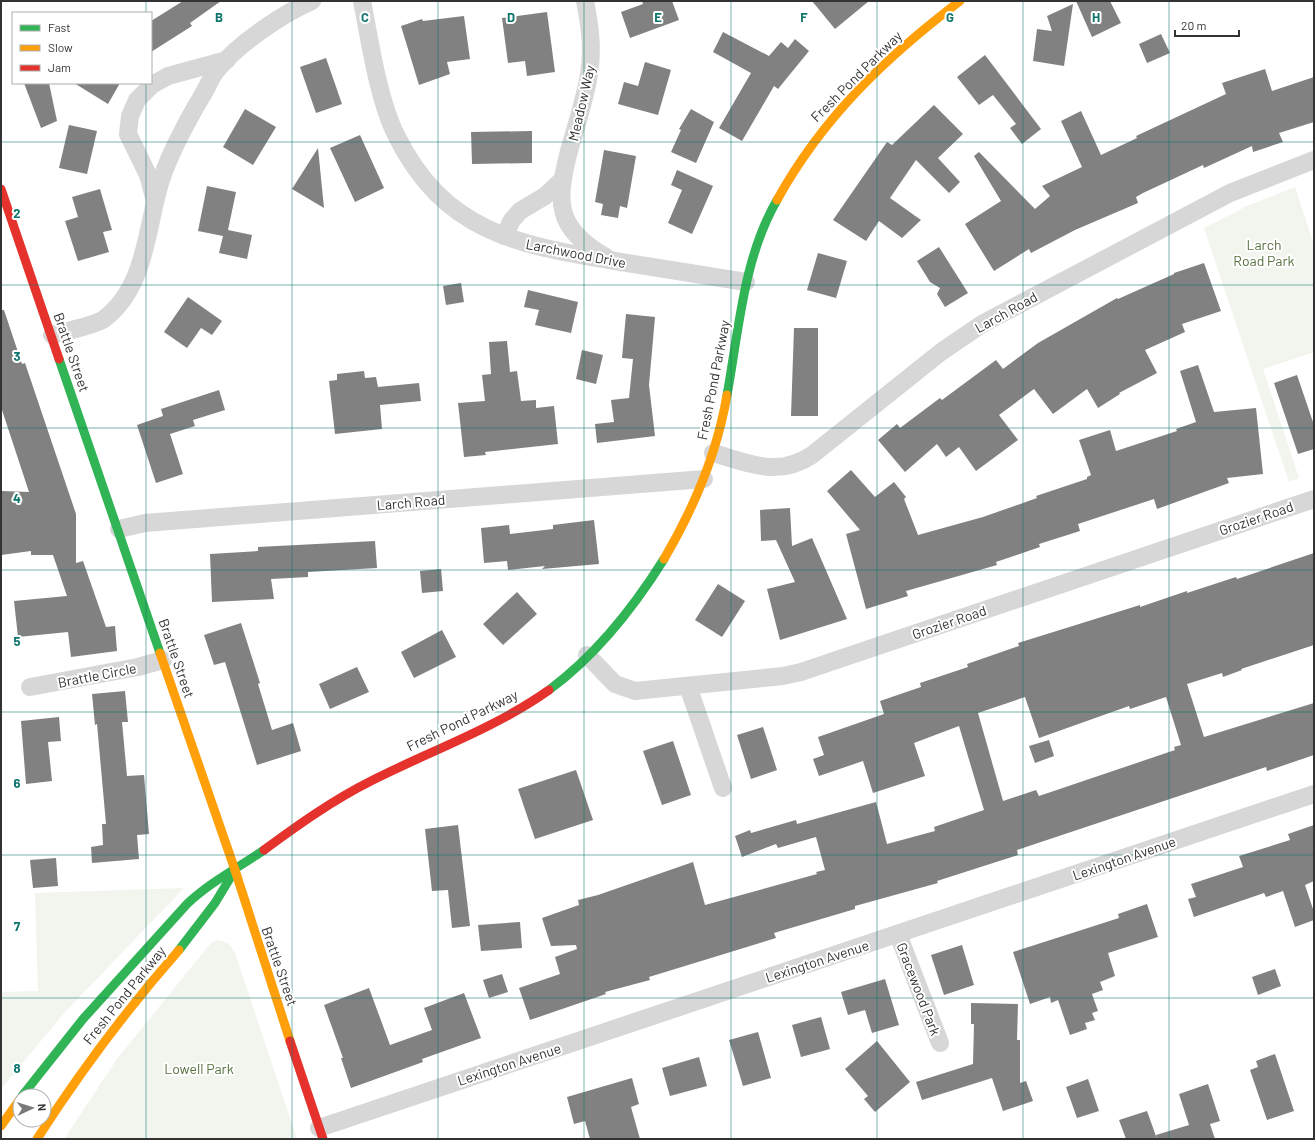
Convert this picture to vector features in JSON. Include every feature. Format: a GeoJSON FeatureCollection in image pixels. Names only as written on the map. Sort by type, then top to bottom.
{"type":"FeatureCollection","features":[{"type":"Feature","properties":{"kind":"main road","name":"Fresh Pond Parkway"},"geometry":{"type":"LineString","coordinates":[[28,1088],[85,1016],[202,890],[235,870],[273,842],[351,792],[392,769],[471,735],[528,704],[552,687],[587,655],[623,614],[660,566],[679,532],[704,479],[713,453],[725,408],[746,282],[760,238],[775,201],[792,171],[819,133],[843,105],[892,57],[960,1]]}},
{"type":"Feature","properties":{"kind":"main road","name":"Brattle Street"},"geometry":{"type":"LineString","coordinates":[[1,188],[235,870],[248,914],[321,1134]]}},
{"type":"Feature","properties":{"kind":"main road","name":"Fresh Pond Parkway"},"geometry":{"type":"LineString","coordinates":[[37,1139],[65,1095],[111,1032],[212,910],[235,870]]}},
{"type":"Feature","properties":{"kind":"main road"},"geometry":{"type":"LineString","coordinates":[[1,1126],[12,1110]]}},
{"type":"Feature","properties":{"kind":"street"},"geometry":{"type":"LineString","coordinates":[[52,335],[103,320],[120,303],[134,283],[142,259],[161,182],[182,130],[217,70],[264,29],[290,12],[312,1]]}},
{"type":"Feature","properties":{"kind":"street","name":"Larchwood Drive"},"geometry":{"type":"LineString","coordinates":[[362,1],[387,111],[396,134],[413,165],[425,182],[448,204],[476,223],[504,236],[544,249],[746,282]]}},
{"type":"Feature","properties":{"kind":"street","name":"Meadow Way"},"geometry":{"type":"LineString","coordinates":[[585,1],[591,35],[590,64],[585,92],[562,180],[560,202],[569,225],[587,244],[612,260]]}},
{"type":"Feature","properties":{"kind":"street"},"geometry":{"type":"LineString","coordinates":[[156,204],[148,175],[128,134],[130,116],[137,100],[152,85],[168,76],[227,60]]}},
{"type":"Feature","properties":{"kind":"street","name":"Larch Road"},"geometry":{"type":"LineString","coordinates":[[713,453],[770,468],[786,467],[800,462],[812,455],[941,352],[982,324],[1230,193],[1314,160]]}},
{"type":"Feature","properties":{"kind":"street"},"geometry":{"type":"LineString","coordinates":[[504,236],[512,220],[520,211],[545,196],[562,180]]}},
{"type":"Feature","properties":{"kind":"street","name":"Larch Road"},"geometry":{"type":"LineString","coordinates":[[119,529],[145,523],[704,479]]}},
{"type":"Feature","properties":{"kind":"street","name":"Grozier Road"},"geometry":{"type":"LineString","coordinates":[[587,655],[615,684],[628,690],[643,691],[783,676],[801,672],[1314,499]]}},
{"type":"Feature","properties":{"kind":"street","name":"Brattle Circle"},"geometry":{"type":"LineString","coordinates":[[30,687],[138,667],[163,660]]}},
{"type":"Feature","properties":{"kind":"street"},"geometry":{"type":"LineString","coordinates":[[688,686],[723,788]]}},
{"type":"Feature","properties":{"kind":"street","name":"Lexington Avenue"},"geometry":{"type":"LineString","coordinates":[[321,1134],[898,934],[1314,794]]}},
{"type":"Feature","properties":{"kind":"street","name":"Gracewood Park"},"geometry":{"type":"LineString","coordinates":[[898,934],[940,1044]]}},
{"type":"Feature","properties":{"kind":"green space","name":"Larch Road Park"},"geometry":{"type":"Polygon","coordinates":[[[1295,187],[1314,245],[1314,352],[1263,369],[1299,478],[1289,482],[1204,228],[1247,206],[1295,187]]]}},
{"type":"Feature","properties":{"kind":"green space"},"geometry":{"type":"Polygon","coordinates":[[[184,888],[64,1013],[1,1089],[1,992],[38,991],[35,893],[184,888]]]}},
{"type":"Feature","properties":{"kind":"green space","name":"Lowell Park"},"geometry":{"type":"Polygon","coordinates":[[[216,940],[223,941],[228,944],[235,953],[297,1139],[64,1139],[117,1059],[210,944],[216,940]]]}},
{"type":"Feature","properties":{"kind":"building"},"geometry":{"type":"Polygon","coordinates":[[[183,1],[221,1],[190,23],[192,26],[152,51],[152,20],[183,1]]]}},
{"type":"Feature","properties":{"kind":"building"},"geometry":{"type":"Polygon","coordinates":[[[642,1],[672,1],[679,20],[630,38],[621,12],[643,4],[642,1]]]}},
{"type":"Feature","properties":{"kind":"building"},"geometry":{"type":"Polygon","coordinates":[[[812,1],[869,1],[835,29],[812,1]]]}},
{"type":"Feature","properties":{"kind":"building"},"geometry":{"type":"Polygon","coordinates":[[[1076,1],[1110,1],[1121,23],[1092,37],[1076,1]]]}},
{"type":"Feature","properties":{"kind":"building"},"geometry":{"type":"Polygon","coordinates":[[[1073,4],[1064,66],[1033,61],[1037,29],[1052,31],[1047,16],[1073,4]]]}},
{"type":"Feature","properties":{"kind":"building"},"geometry":{"type":"Polygon","coordinates":[[[547,12],[555,72],[527,76],[525,61],[508,63],[502,18],[547,12]]]}},
{"type":"Feature","properties":{"kind":"building"},"geometry":{"type":"Polygon","coordinates":[[[464,16],[470,59],[447,62],[450,74],[419,85],[401,26],[422,19],[423,21],[464,16]]]}},
{"type":"Feature","properties":{"kind":"building"},"geometry":{"type":"Polygon","coordinates":[[[723,32],[769,56],[781,42],[788,48],[795,39],[809,51],[778,89],[774,86],[742,141],[719,128],[751,73],[713,52],[723,32]]]}},
{"type":"Feature","properties":{"kind":"building"},"geometry":{"type":"Polygon","coordinates":[[[1161,34],[1170,53],[1147,63],[1139,44],[1161,34]]]}},
{"type":"Feature","properties":{"kind":"building"},"geometry":{"type":"Polygon","coordinates":[[[985,55],[1041,129],[1022,144],[1010,128],[1016,124],[993,95],[979,105],[957,77],[985,55]]]}},
{"type":"Feature","properties":{"kind":"building"},"geometry":{"type":"Polygon","coordinates":[[[326,58],[342,104],[316,113],[300,67],[326,58]]]}},
{"type":"Feature","properties":{"kind":"building"},"geometry":{"type":"Polygon","coordinates":[[[645,62],[671,70],[658,115],[618,104],[624,82],[638,86],[645,62]]]}},
{"type":"Feature","properties":{"kind":"building"},"geometry":{"type":"Polygon","coordinates":[[[1265,69],[1272,91],[1314,77],[1314,122],[1279,133],[1283,142],[1253,152],[1252,146],[1204,168],[1203,165],[1136,197],[1138,203],[1075,230],[1031,253],[1029,249],[994,271],[965,224],[1001,201],[974,156],[979,152],[1035,209],[1050,196],[1042,186],[1082,167],[1061,121],[1081,111],[1101,155],[1137,138],[1136,136],[1226,94],[1222,83],[1265,69]]]}},
{"type":"Feature","properties":{"kind":"building"},"geometry":{"type":"Polygon","coordinates":[[[24,84],[49,84],[57,121],[41,128],[24,84]]]}},
{"type":"Feature","properties":{"kind":"building"},"geometry":{"type":"Polygon","coordinates":[[[76,84],[119,84],[108,104],[76,84]]]}},
{"type":"Feature","properties":{"kind":"building"},"geometry":{"type":"Polygon","coordinates":[[[934,105],[963,134],[938,158],[960,182],[949,193],[916,160],[890,198],[921,220],[902,238],[879,221],[866,241],[833,220],[887,142],[892,145],[934,105]]]}},
{"type":"Feature","properties":{"kind":"building"},"geometry":{"type":"Polygon","coordinates":[[[245,109],[276,127],[253,165],[223,147],[245,109]]]}},
{"type":"Feature","properties":{"kind":"building"},"geometry":{"type":"Polygon","coordinates":[[[691,109],[714,122],[696,163],[671,152],[681,130],[679,129],[691,109]]]}},
{"type":"Feature","properties":{"kind":"building"},"geometry":{"type":"Polygon","coordinates":[[[69,125],[97,131],[87,174],[59,168],[69,125]]]}},
{"type":"Feature","properties":{"kind":"building"},"geometry":{"type":"Polygon","coordinates":[[[532,131],[532,163],[472,164],[471,132],[532,131]]]}},
{"type":"Feature","properties":{"kind":"building"},"geometry":{"type":"Polygon","coordinates":[[[360,135],[384,188],[355,202],[330,148],[360,135]]]}},
{"type":"Feature","properties":{"kind":"building"},"geometry":{"type":"Polygon","coordinates":[[[318,148],[324,208],[292,189],[318,148]]]}},
{"type":"Feature","properties":{"kind":"building"},"geometry":{"type":"Polygon","coordinates":[[[604,150],[636,156],[627,208],[620,206],[618,218],[601,215],[603,204],[595,202],[604,150]]]}},
{"type":"Feature","properties":{"kind":"building"},"geometry":{"type":"Polygon","coordinates":[[[677,170],[713,186],[692,234],[668,223],[682,190],[671,185],[677,170]]]}},
{"type":"Feature","properties":{"kind":"building"},"geometry":{"type":"Polygon","coordinates":[[[207,186],[236,192],[228,230],[252,235],[247,259],[219,253],[223,236],[198,231],[207,186]]]}},
{"type":"Feature","properties":{"kind":"building"},"geometry":{"type":"Polygon","coordinates":[[[100,189],[112,230],[103,232],[109,252],[78,261],[65,221],[78,217],[72,197],[100,189]]]}},
{"type":"Feature","properties":{"kind":"building"},"geometry":{"type":"Polygon","coordinates":[[[939,247],[968,293],[945,307],[937,294],[940,288],[930,282],[917,261],[939,247]]]}},
{"type":"Feature","properties":{"kind":"building"},"geometry":{"type":"Polygon","coordinates":[[[818,253],[847,261],[836,298],[807,290],[818,253]]]}},
{"type":"Feature","properties":{"kind":"building"},"geometry":{"type":"Polygon","coordinates":[[[1204,263],[1221,311],[1182,324],[1185,332],[1145,350],[1157,373],[1119,393],[1120,394],[1098,408],[1087,389],[1053,414],[1034,389],[999,415],[1018,440],[976,471],[959,447],[946,457],[937,444],[905,472],[878,440],[897,424],[900,428],[940,398],[942,400],[996,360],[1003,369],[1038,343],[1117,298],[1118,299],[1174,273],[1204,263]]]}},
{"type":"Feature","properties":{"kind":"building"},"geometry":{"type":"Polygon","coordinates":[[[461,283],[464,302],[446,305],[443,286],[461,283]]]}},
{"type":"Feature","properties":{"kind":"building"},"geometry":{"type":"Polygon","coordinates":[[[528,290],[578,302],[571,333],[535,325],[539,310],[524,307],[528,290]]]}},
{"type":"Feature","properties":{"kind":"building"},"geometry":{"type":"Polygon","coordinates":[[[188,297],[222,321],[212,335],[201,328],[187,348],[164,332],[188,297]]]}},
{"type":"Feature","properties":{"kind":"building"},"geometry":{"type":"Polygon","coordinates":[[[1,310],[4,310],[22,364],[25,363],[76,514],[76,563],[83,561],[106,627],[115,626],[117,651],[71,657],[68,632],[18,637],[14,601],[67,596],[53,555],[31,555],[31,551],[1,555],[1,491],[29,492],[1,407],[1,310]]]}},
{"type":"Feature","properties":{"kind":"building"},"geometry":{"type":"Polygon","coordinates":[[[626,314],[655,317],[649,385],[655,436],[597,443],[595,424],[614,422],[611,400],[629,398],[633,359],[622,358],[626,314]]]}},
{"type":"Feature","properties":{"kind":"building"},"geometry":{"type":"Polygon","coordinates":[[[794,328],[818,328],[818,416],[791,416],[794,328]]]}},
{"type":"Feature","properties":{"kind":"building"},"geometry":{"type":"Polygon","coordinates":[[[507,341],[510,372],[517,371],[521,401],[536,400],[536,408],[554,406],[558,444],[485,452],[486,455],[464,457],[458,403],[485,401],[482,375],[491,374],[489,342],[507,341]]]}},
{"type":"Feature","properties":{"kind":"building"},"geometry":{"type":"Polygon","coordinates":[[[582,350],[603,355],[596,384],[576,379],[582,350]]]}},
{"type":"Feature","properties":{"kind":"building"},"geometry":{"type":"Polygon","coordinates":[[[1198,365],[1214,412],[1256,408],[1263,474],[1227,478],[1229,483],[1157,509],[1154,499],[1078,524],[1080,531],[1039,544],[1040,547],[996,562],[997,565],[906,591],[908,596],[866,609],[846,534],[860,530],[827,491],[851,470],[875,497],[894,482],[906,497],[904,499],[918,535],[983,517],[1037,498],[1036,496],[1087,479],[1087,477],[1091,475],[1079,440],[1110,430],[1116,451],[1177,431],[1176,429],[1196,422],[1180,371],[1198,365]]]}},
{"type":"Feature","properties":{"kind":"building"},"geometry":{"type":"Polygon","coordinates":[[[364,371],[365,378],[376,377],[378,387],[419,383],[421,401],[380,405],[382,429],[335,434],[329,381],[337,380],[337,374],[364,371]]]}},
{"type":"Feature","properties":{"kind":"building"},"geometry":{"type":"Polygon","coordinates":[[[1297,375],[1314,425],[1314,449],[1298,454],[1274,383],[1297,375]]]}},
{"type":"Feature","properties":{"kind":"building"},"geometry":{"type":"Polygon","coordinates":[[[219,390],[225,410],[193,420],[195,426],[170,434],[183,474],[156,483],[137,425],[163,416],[161,409],[219,390]]]}},
{"type":"Feature","properties":{"kind":"building"},"geometry":{"type":"Polygon","coordinates":[[[790,508],[792,546],[812,538],[847,619],[780,640],[767,589],[795,582],[776,540],[761,541],[760,510],[790,508]]]}},
{"type":"Feature","properties":{"kind":"building"},"geometry":{"type":"Polygon","coordinates":[[[594,520],[599,564],[542,569],[545,566],[508,570],[507,561],[484,563],[481,528],[509,525],[510,534],[553,529],[553,525],[594,520]]]}},
{"type":"Feature","properties":{"kind":"building"},"geometry":{"type":"Polygon","coordinates":[[[375,541],[377,568],[308,572],[308,577],[271,579],[274,599],[212,602],[210,554],[258,551],[258,547],[375,541]]]}},
{"type":"Feature","properties":{"kind":"building"},"geometry":{"type":"Polygon","coordinates":[[[1314,553],[1314,645],[1241,669],[1242,670],[1223,677],[1222,673],[1187,684],[1204,737],[1314,703],[1314,755],[1267,771],[1266,767],[1017,850],[1018,855],[937,881],[938,883],[855,906],[855,909],[774,933],[776,938],[649,977],[650,980],[605,992],[606,994],[530,1020],[519,988],[560,974],[555,957],[577,949],[576,945],[551,946],[542,918],[579,905],[578,900],[598,895],[693,862],[705,905],[817,874],[816,872],[825,870],[816,837],[778,848],[776,844],[742,857],[735,836],[750,830],[751,833],[796,820],[797,824],[876,802],[887,844],[935,831],[934,827],[984,810],[959,726],[914,743],[925,776],[873,793],[863,761],[819,776],[813,759],[824,755],[818,737],[884,714],[880,701],[921,687],[920,683],[968,667],[967,664],[1019,646],[1018,643],[1140,605],[1140,607],[1187,591],[1187,593],[1236,577],[1237,579],[1314,553]],[[1025,697],[978,713],[1003,801],[1036,790],[1039,796],[1175,750],[1174,747],[1181,745],[1166,697],[1130,709],[1129,706],[1039,738],[1025,697]]]}},
{"type":"Feature","properties":{"kind":"building"},"geometry":{"type":"Polygon","coordinates":[[[441,569],[443,591],[422,593],[420,571],[441,569]]]}},
{"type":"Feature","properties":{"kind":"building"},"geometry":{"type":"Polygon","coordinates":[[[718,584],[745,601],[722,637],[695,620],[718,584]]]}},
{"type":"Feature","properties":{"kind":"building"},"geometry":{"type":"Polygon","coordinates":[[[517,592],[537,614],[503,645],[483,624],[517,592]]]}},
{"type":"Feature","properties":{"kind":"building"},"geometry":{"type":"Polygon","coordinates":[[[241,623],[260,683],[258,684],[272,730],[293,723],[301,751],[257,765],[225,662],[214,665],[204,635],[241,623]]]}},
{"type":"Feature","properties":{"kind":"building"},"geometry":{"type":"Polygon","coordinates":[[[442,630],[456,657],[414,678],[401,652],[442,630]]]}},
{"type":"Feature","properties":{"kind":"building"},"geometry":{"type":"Polygon","coordinates":[[[357,667],[369,692],[330,709],[319,684],[357,667]]]}},
{"type":"Feature","properties":{"kind":"building"},"geometry":{"type":"Polygon","coordinates":[[[125,691],[128,722],[122,722],[127,776],[144,775],[149,834],[137,835],[139,859],[92,863],[91,847],[103,845],[102,824],[106,824],[97,724],[95,725],[92,694],[125,691]]]}},
{"type":"Feature","properties":{"kind":"building"},"geometry":{"type":"Polygon","coordinates":[[[59,717],[61,741],[48,742],[52,781],[26,784],[21,721],[59,717]]]}},
{"type":"Feature","properties":{"kind":"building"},"geometry":{"type":"Polygon","coordinates":[[[763,727],[777,770],[751,779],[737,735],[763,727]]]}},
{"type":"Feature","properties":{"kind":"building"},"geometry":{"type":"Polygon","coordinates":[[[1049,740],[1054,756],[1035,763],[1029,746],[1049,740]]]}},
{"type":"Feature","properties":{"kind":"building"},"geometry":{"type":"Polygon","coordinates":[[[673,741],[691,795],[662,805],[643,751],[673,741]]]}},
{"type":"Feature","properties":{"kind":"building"},"geometry":{"type":"Polygon","coordinates":[[[576,770],[593,820],[535,839],[518,789],[576,770]]]}},
{"type":"Feature","properties":{"kind":"building"},"geometry":{"type":"Polygon","coordinates":[[[458,825],[470,926],[452,928],[448,890],[432,891],[425,829],[458,825]]]}},
{"type":"Feature","properties":{"kind":"building"},"geometry":{"type":"Polygon","coordinates":[[[1314,825],[1314,881],[1305,885],[1314,912],[1314,920],[1295,927],[1283,891],[1266,897],[1264,893],[1194,917],[1188,899],[1196,897],[1191,884],[1243,867],[1239,856],[1290,840],[1288,834],[1314,825]]]}},
{"type":"Feature","properties":{"kind":"building"},"geometry":{"type":"Polygon","coordinates":[[[56,858],[58,886],[33,888],[30,860],[56,858]]]}},
{"type":"Feature","properties":{"kind":"building"},"geometry":{"type":"Polygon","coordinates":[[[1147,904],[1158,937],[1108,953],[1115,976],[1100,982],[1103,990],[1092,994],[1098,1011],[1092,1013],[1095,1020],[1085,1023],[1087,1029],[1070,1035],[1058,1000],[1051,1003],[1050,997],[1030,1004],[1013,952],[1119,918],[1118,914],[1147,904]]]}},
{"type":"Feature","properties":{"kind":"building"},"geometry":{"type":"Polygon","coordinates":[[[520,922],[522,948],[481,951],[478,925],[520,922]]]}},
{"type":"Feature","properties":{"kind":"building"},"geometry":{"type":"Polygon","coordinates":[[[962,945],[974,985],[944,995],[931,955],[962,945]]]}},
{"type":"Feature","properties":{"kind":"building"},"geometry":{"type":"Polygon","coordinates":[[[1275,969],[1281,986],[1258,995],[1252,977],[1275,969]]]}},
{"type":"Feature","properties":{"kind":"building"},"geometry":{"type":"Polygon","coordinates":[[[502,974],[508,992],[489,998],[483,980],[502,974]]]}},
{"type":"Feature","properties":{"kind":"building"},"geometry":{"type":"Polygon","coordinates":[[[885,979],[899,1025],[872,1033],[865,1010],[848,1015],[841,992],[885,979]]]}},
{"type":"Feature","properties":{"kind":"building"},"geometry":{"type":"Polygon","coordinates":[[[369,988],[390,1045],[432,1030],[424,1008],[464,993],[481,1038],[422,1059],[423,1062],[351,1088],[341,1058],[343,1058],[324,1005],[369,988]]]}},
{"type":"Feature","properties":{"kind":"building"},"geometry":{"type":"Polygon","coordinates":[[[971,1003],[1018,1004],[1017,1040],[1020,1040],[1020,1083],[1026,1081],[1033,1101],[1003,1111],[992,1078],[922,1100],[916,1082],[973,1064],[974,1024],[971,1024],[971,1003]]]}},
{"type":"Feature","properties":{"kind":"building"},"geometry":{"type":"Polygon","coordinates":[[[821,1017],[830,1049],[801,1057],[792,1025],[821,1017]]]}},
{"type":"Feature","properties":{"kind":"building"},"geometry":{"type":"Polygon","coordinates":[[[758,1032],[771,1078],[743,1086],[729,1040],[758,1032]]]}},
{"type":"Feature","properties":{"kind":"building"},"geometry":{"type":"Polygon","coordinates":[[[877,1041],[910,1082],[875,1112],[864,1099],[868,1096],[845,1069],[877,1041]]]}},
{"type":"Feature","properties":{"kind":"building"},"geometry":{"type":"Polygon","coordinates":[[[1275,1054],[1294,1111],[1267,1120],[1250,1070],[1258,1067],[1256,1061],[1275,1054]]]}},
{"type":"Feature","properties":{"kind":"building"},"geometry":{"type":"Polygon","coordinates":[[[699,1057],[707,1086],[670,1096],[662,1068],[699,1057]]]}},
{"type":"Feature","properties":{"kind":"building"},"geometry":{"type":"Polygon","coordinates":[[[632,1078],[639,1104],[631,1107],[640,1139],[590,1139],[585,1121],[574,1124],[567,1097],[632,1078]]]}},
{"type":"Feature","properties":{"kind":"building"},"geometry":{"type":"Polygon","coordinates":[[[1088,1079],[1099,1111],[1077,1118],[1066,1087],[1088,1079]]]}},
{"type":"Feature","properties":{"kind":"building"},"geometry":{"type":"Polygon","coordinates":[[[1208,1084],[1220,1121],[1210,1124],[1215,1139],[1157,1139],[1156,1135],[1189,1125],[1179,1094],[1208,1084]]]}},
{"type":"Feature","properties":{"kind":"building"},"geometry":{"type":"Polygon","coordinates":[[[1147,1111],[1157,1139],[1126,1139],[1119,1120],[1147,1111]]]}},
{"type":"Feature","properties":{"kind":"traffic: fast"},"geometry":{"type":"LineString","coordinates":[[727,395],[749,270],[766,223],[777,200]]}},
{"type":"Feature","properties":{"kind":"traffic: fast"},"geometry":{"type":"LineString","coordinates":[[59,359],[160,653]]}},
{"type":"Feature","properties":{"kind":"traffic: fast"},"geometry":{"type":"LineString","coordinates":[[549,690],[582,662],[627,613],[664,559]]}},
{"type":"Feature","properties":{"kind":"traffic: fast"},"geometry":{"type":"LineString","coordinates":[[28,1088],[83,1019],[187,904],[215,882],[264,850]]}},
{"type":"Feature","properties":{"kind":"traffic: fast"},"geometry":{"type":"LineString","coordinates":[[179,950],[215,903],[235,870]]}},
{"type":"Feature","properties":{"kind":"traffic: slow"},"geometry":{"type":"LineString","coordinates":[[777,200],[814,142],[835,116],[881,67],[906,44],[960,1]]}},
{"type":"Feature","properties":{"kind":"traffic: slow"},"geometry":{"type":"LineString","coordinates":[[664,559],[685,520],[703,480],[711,459],[723,417],[727,395]]}},
{"type":"Feature","properties":{"kind":"traffic: slow"},"geometry":{"type":"LineString","coordinates":[[160,653],[235,870]]}},
{"type":"Feature","properties":{"kind":"traffic: slow"},"geometry":{"type":"LineString","coordinates":[[235,870],[290,1041]]}},
{"type":"Feature","properties":{"kind":"traffic: slow"},"geometry":{"type":"LineString","coordinates":[[37,1139],[105,1042],[141,995],[179,950]]}},
{"type":"Feature","properties":{"kind":"traffic: slow"},"geometry":{"type":"LineString","coordinates":[[1,1126],[12,1110]]}},
{"type":"Feature","properties":{"kind":"traffic: jam"},"geometry":{"type":"LineString","coordinates":[[1,189],[59,359]]}},
{"type":"Feature","properties":{"kind":"traffic: jam"},"geometry":{"type":"LineString","coordinates":[[264,850],[316,813],[357,788],[484,728],[528,704],[549,690]]}},
{"type":"Feature","properties":{"kind":"traffic: jam"},"geometry":{"type":"LineString","coordinates":[[290,1041],[323,1139]]}}]}
